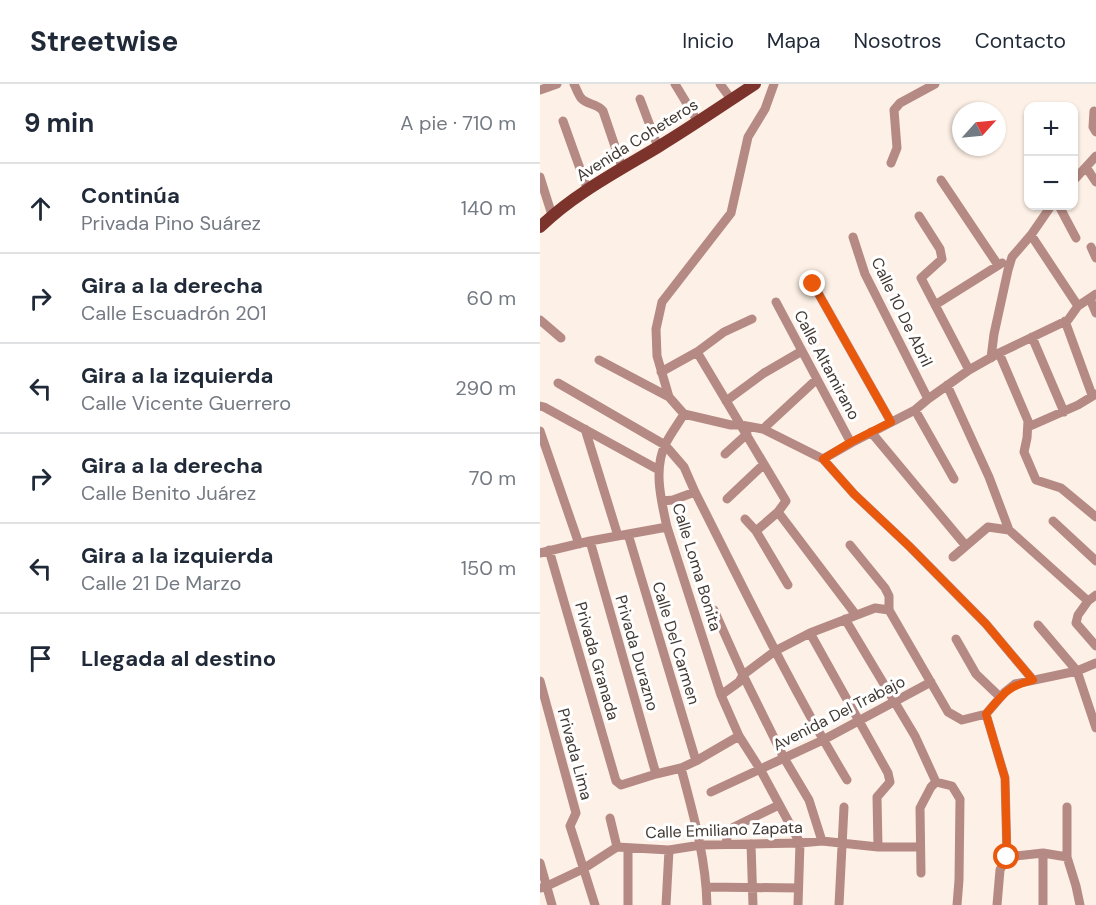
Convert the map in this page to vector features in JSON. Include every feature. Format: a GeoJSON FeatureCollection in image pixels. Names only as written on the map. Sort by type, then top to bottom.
{"type":"FeatureCollection","features":[{"type":"Feature","properties":{"kind":"main road","name":"Avenida Coheteros"},"geometry":{"type":"LineString","coordinates":[[540,227],[552,215],[622,167],[658,147],[755,84]]}},
{"type":"Feature","properties":{"kind":"street"},"geometry":{"type":"LineString","coordinates":[[540,90],[557,84]]}},
{"type":"Feature","properties":{"kind":"street"},"geometry":{"type":"LineString","coordinates":[[574,84],[584,101],[601,107],[622,167]]}},
{"type":"Feature","properties":{"kind":"street"},"geometry":{"type":"LineString","coordinates":[[675,84],[698,122]]}},
{"type":"Feature","properties":{"kind":"street"},"geometry":{"type":"LineString","coordinates":[[720,84],[731,99]]}},
{"type":"Feature","properties":{"kind":"street"},"geometry":{"type":"LineString","coordinates":[[669,397],[657,356],[656,328],[662,302],[730,213],[748,137],[765,109],[774,84]]}},
{"type":"Feature","properties":{"kind":"street"},"geometry":{"type":"LineString","coordinates":[[891,163],[897,148],[894,110],[900,103],[935,84]]}},
{"type":"Feature","properties":{"kind":"street"},"geometry":{"type":"LineString","coordinates":[[639,99],[658,147]]}},
{"type":"Feature","properties":{"kind":"street"},"geometry":{"type":"LineString","coordinates":[[1095,111],[1093,127],[1096,132]]}},
{"type":"Feature","properties":{"kind":"street"},"geometry":{"type":"LineString","coordinates":[[563,121],[588,191]]}},
{"type":"Feature","properties":{"kind":"street"},"geometry":{"type":"LineString","coordinates":[[1078,176],[1096,156]]}},
{"type":"Feature","properties":{"kind":"street"},"geometry":{"type":"LineString","coordinates":[[1086,167],[1096,182]]}},
{"type":"Feature","properties":{"kind":"street"},"geometry":{"type":"LineString","coordinates":[[540,177],[552,215]]}},
{"type":"Feature","properties":{"kind":"street"},"geometry":{"type":"LineString","coordinates":[[940,180],[998,266]]}},
{"type":"Feature","properties":{"kind":"street"},"geometry":{"type":"LineString","coordinates":[[935,305],[1012,257],[1048,210]]}},
{"type":"Feature","properties":{"kind":"street"},"geometry":{"type":"LineString","coordinates":[[1061,210],[1076,238]]}},
{"type":"Feature","properties":{"kind":"street"},"geometry":{"type":"LineString","coordinates":[[919,216],[940,249],[942,259],[921,278],[969,370]]}},
{"type":"Feature","properties":{"kind":"street"},"geometry":{"type":"LineString","coordinates":[[1031,235],[1078,306]]}},
{"type":"Feature","properties":{"kind":"street","name":"Calle 10 De Abril"},"geometry":{"type":"LineString","coordinates":[[853,237],[865,274],[928,399]]}},
{"type":"Feature","properties":{"kind":"street"},"geometry":{"type":"LineString","coordinates":[[1091,247],[1096,258]]}},
{"type":"Feature","properties":{"kind":"street"},"geometry":{"type":"LineString","coordinates":[[1012,257],[994,334],[995,356],[1028,421],[1024,452],[1036,480],[1061,488],[1096,517]]}},
{"type":"Feature","properties":{"kind":"street"},"geometry":{"type":"LineString","coordinates":[[813,284],[891,422]]}},
{"type":"Feature","properties":{"kind":"street"},"geometry":{"type":"LineString","coordinates":[[823,459],[851,442],[915,410],[969,370],[1068,320],[1078,306],[1093,296],[1096,313]]}},
{"type":"Feature","properties":{"kind":"street","name":"Calle Altamirano"},"geometry":{"type":"LineString","coordinates":[[776,302],[851,442]]}},
{"type":"Feature","properties":{"kind":"street"},"geometry":{"type":"LineString","coordinates":[[661,372],[697,352],[724,332],[752,318]]}},
{"type":"Feature","properties":{"kind":"street"},"geometry":{"type":"LineString","coordinates":[[540,320],[561,338]]}},
{"type":"Feature","properties":{"kind":"street"},"geometry":{"type":"LineString","coordinates":[[1028,427],[1078,405],[1094,394],[1065,321]]}},
{"type":"Feature","properties":{"kind":"street"},"geometry":{"type":"LineString","coordinates":[[1032,337],[1064,412]]}},
{"type":"Feature","properties":{"kind":"street"},"geometry":{"type":"LineString","coordinates":[[726,401],[764,373],[802,351]]}},
{"type":"Feature","properties":{"kind":"street"},"geometry":{"type":"LineString","coordinates":[[697,352],[786,501],[778,512],[756,531]]}},
{"type":"Feature","properties":{"kind":"street"},"geometry":{"type":"LineString","coordinates":[[599,360],[669,397],[684,414],[730,426],[741,425],[764,429],[823,459],[854,494],[986,624],[1033,680]]}},
{"type":"Feature","properties":{"kind":"street"},"geometry":{"type":"LineString","coordinates":[[764,429],[817,379]]}},
{"type":"Feature","properties":{"kind":"street"},"geometry":{"type":"LineString","coordinates":[[558,383],[665,445],[684,467],[776,651],[847,780]]}},
{"type":"Feature","properties":{"kind":"street"},"geometry":{"type":"LineString","coordinates":[[948,385],[989,477],[1009,530],[1093,598],[1078,615],[1076,623],[1096,646]]}},
{"type":"Feature","properties":{"kind":"street"},"geometry":{"type":"LineString","coordinates":[[540,406],[659,470]]}},
{"type":"Feature","properties":{"kind":"street"},"geometry":{"type":"LineString","coordinates":[[915,410],[954,479]]}},
{"type":"Feature","properties":{"kind":"street","name":"Calle Loma Bonita"},"geometry":{"type":"LineString","coordinates":[[684,414],[665,445],[659,470],[667,527],[721,695],[740,736],[800,843]]}},
{"type":"Feature","properties":{"kind":"street","name":"Calle Del Carmen"},"geometry":{"type":"LineString","coordinates":[[585,429],[623,535],[696,761]]}},
{"type":"Feature","properties":{"kind":"street"},"geometry":{"type":"LineString","coordinates":[[540,431],[579,544]]}},
{"type":"Feature","properties":{"kind":"street"},"geometry":{"type":"LineString","coordinates":[[871,432],[966,546]]}},
{"type":"Feature","properties":{"kind":"street"},"geometry":{"type":"LineString","coordinates":[[724,454],[747,434]]}},
{"type":"Feature","properties":{"kind":"street"},"geometry":{"type":"LineString","coordinates":[[727,499],[764,464]]}},
{"type":"Feature","properties":{"kind":"street"},"geometry":{"type":"LineString","coordinates":[[662,501],[673,500],[695,492]]}},
{"type":"Feature","properties":{"kind":"street"},"geometry":{"type":"LineString","coordinates":[[778,512],[856,615]]}},
{"type":"Feature","properties":{"kind":"street"},"geometry":{"type":"LineString","coordinates":[[745,519],[756,531],[788,585]]}},
{"type":"Feature","properties":{"kind":"street"},"geometry":{"type":"LineString","coordinates":[[1053,521],[1096,561]]}},
{"type":"Feature","properties":{"kind":"street"},"geometry":{"type":"LineString","coordinates":[[545,552],[667,527]]}},
{"type":"Feature","properties":{"kind":"street"},"geometry":{"type":"LineString","coordinates":[[952,557],[988,527],[1009,530]]}},
{"type":"Feature","properties":{"kind":"street","name":"Privada Durazno"},"geometry":{"type":"LineString","coordinates":[[590,541],[656,774]]}},
{"type":"Feature","properties":{"kind":"street"},"geometry":{"type":"LineString","coordinates":[[850,545],[885,588],[889,596],[890,610],[948,712],[962,720],[986,714],[1000,697],[1016,684],[1077,671],[1096,663]]}},
{"type":"Feature","properties":{"kind":"street","name":"Privada Granada"},"geometry":{"type":"LineString","coordinates":[[545,552],[616,781],[621,785],[656,774]]}},
{"type":"Feature","properties":{"kind":"street"},"geometry":{"type":"LineString","coordinates":[[721,695],[739,682],[743,675],[776,651],[810,633],[875,608],[890,610]]}},
{"type":"Feature","properties":{"kind":"street"},"geometry":{"type":"LineString","coordinates":[[714,610],[784,758],[809,800],[822,841]]}},
{"type":"Feature","properties":{"kind":"street"},"geometry":{"type":"LineString","coordinates":[[845,619],[915,736],[936,782]]}},
{"type":"Feature","properties":{"kind":"street"},"geometry":{"type":"LineString","coordinates":[[1038,625],[1077,671],[1092,705],[1096,728]]}},
{"type":"Feature","properties":{"kind":"street"},"geometry":{"type":"LineString","coordinates":[[810,633],[888,773],[890,782],[877,797],[878,847]]}},
{"type":"Feature","properties":{"kind":"street"},"geometry":{"type":"LineString","coordinates":[[956,639],[976,674],[1000,697]]}},
{"type":"Feature","properties":{"kind":"street","name":"Privada Lima"},"geometry":{"type":"LineString","coordinates":[[540,681],[576,813],[570,826],[595,905]]}},
{"type":"Feature","properties":{"kind":"street","name":"Avenida Del Trabajo"},"geometry":{"type":"LineString","coordinates":[[760,769],[823,740],[931,682]]}},
{"type":"Feature","properties":{"kind":"street"},"geometry":{"type":"LineString","coordinates":[[986,714],[1005,778],[1007,857],[1000,870],[997,905]]}},
{"type":"Feature","properties":{"kind":"street"},"geometry":{"type":"LineString","coordinates":[[656,774],[681,768],[740,736]]}},
{"type":"Feature","properties":{"kind":"street"},"geometry":{"type":"LineString","coordinates":[[681,768],[701,845],[707,905]]}},
{"type":"Feature","properties":{"kind":"street"},"geometry":{"type":"LineString","coordinates":[[711,792],[760,769]]}},
{"type":"Feature","properties":{"kind":"street"},"geometry":{"type":"LineString","coordinates":[[921,873],[920,808],[936,782]]}},
{"type":"Feature","properties":{"kind":"street"},"geometry":{"type":"LineString","coordinates":[[936,782],[952,786],[960,799],[957,905]]}},
{"type":"Feature","properties":{"kind":"street"},"geometry":{"type":"LineString","coordinates":[[726,844],[728,832],[734,827],[779,805]]}},
{"type":"Feature","properties":{"kind":"street"},"geometry":{"type":"LineString","coordinates":[[839,905],[844,807]]}},
{"type":"Feature","properties":{"kind":"street"},"geometry":{"type":"LineString","coordinates":[[1067,807],[1067,857],[1080,905]]}},
{"type":"Feature","properties":{"kind":"street"},"geometry":{"type":"LineString","coordinates":[[543,887],[583,868],[617,847],[610,818]]}},
{"type":"Feature","properties":{"kind":"street","name":"Calle Emiliano Zapata"},"geometry":{"type":"LineString","coordinates":[[617,847],[669,850],[701,845],[822,841],[878,847],[920,847]]}},
{"type":"Feature","properties":{"kind":"street"},"geometry":{"type":"LineString","coordinates":[[798,905],[800,843]]}},
{"type":"Feature","properties":{"kind":"street"},"geometry":{"type":"LineString","coordinates":[[751,844],[753,905]]}},
{"type":"Feature","properties":{"kind":"street"},"geometry":{"type":"LineString","coordinates":[[628,848],[628,905]]}},
{"type":"Feature","properties":{"kind":"street"},"geometry":{"type":"LineString","coordinates":[[666,905],[669,850]]}},
{"type":"Feature","properties":{"kind":"street"},"geometry":{"type":"LineString","coordinates":[[1007,857],[1042,853],[1067,857]]}},
{"type":"Feature","properties":{"kind":"street"},"geometry":{"type":"LineString","coordinates":[[1042,853],[1043,905]]}},
{"type":"Feature","properties":{"kind":"street"},"geometry":{"type":"LineString","coordinates":[[540,863],[543,887],[552,905]]}},
{"type":"Feature","properties":{"kind":"street"},"geometry":{"type":"LineString","coordinates":[[707,887],[798,888]]}},
{"type":"Feature","properties":{"kind":"route"},"geometry":{"type":"LineString","coordinates":[[813,284],[891,422],[823,459],[854,494],[986,624],[1033,680],[1016,684],[1005,692],[986,714],[1005,778],[1007,857]]}}]}
